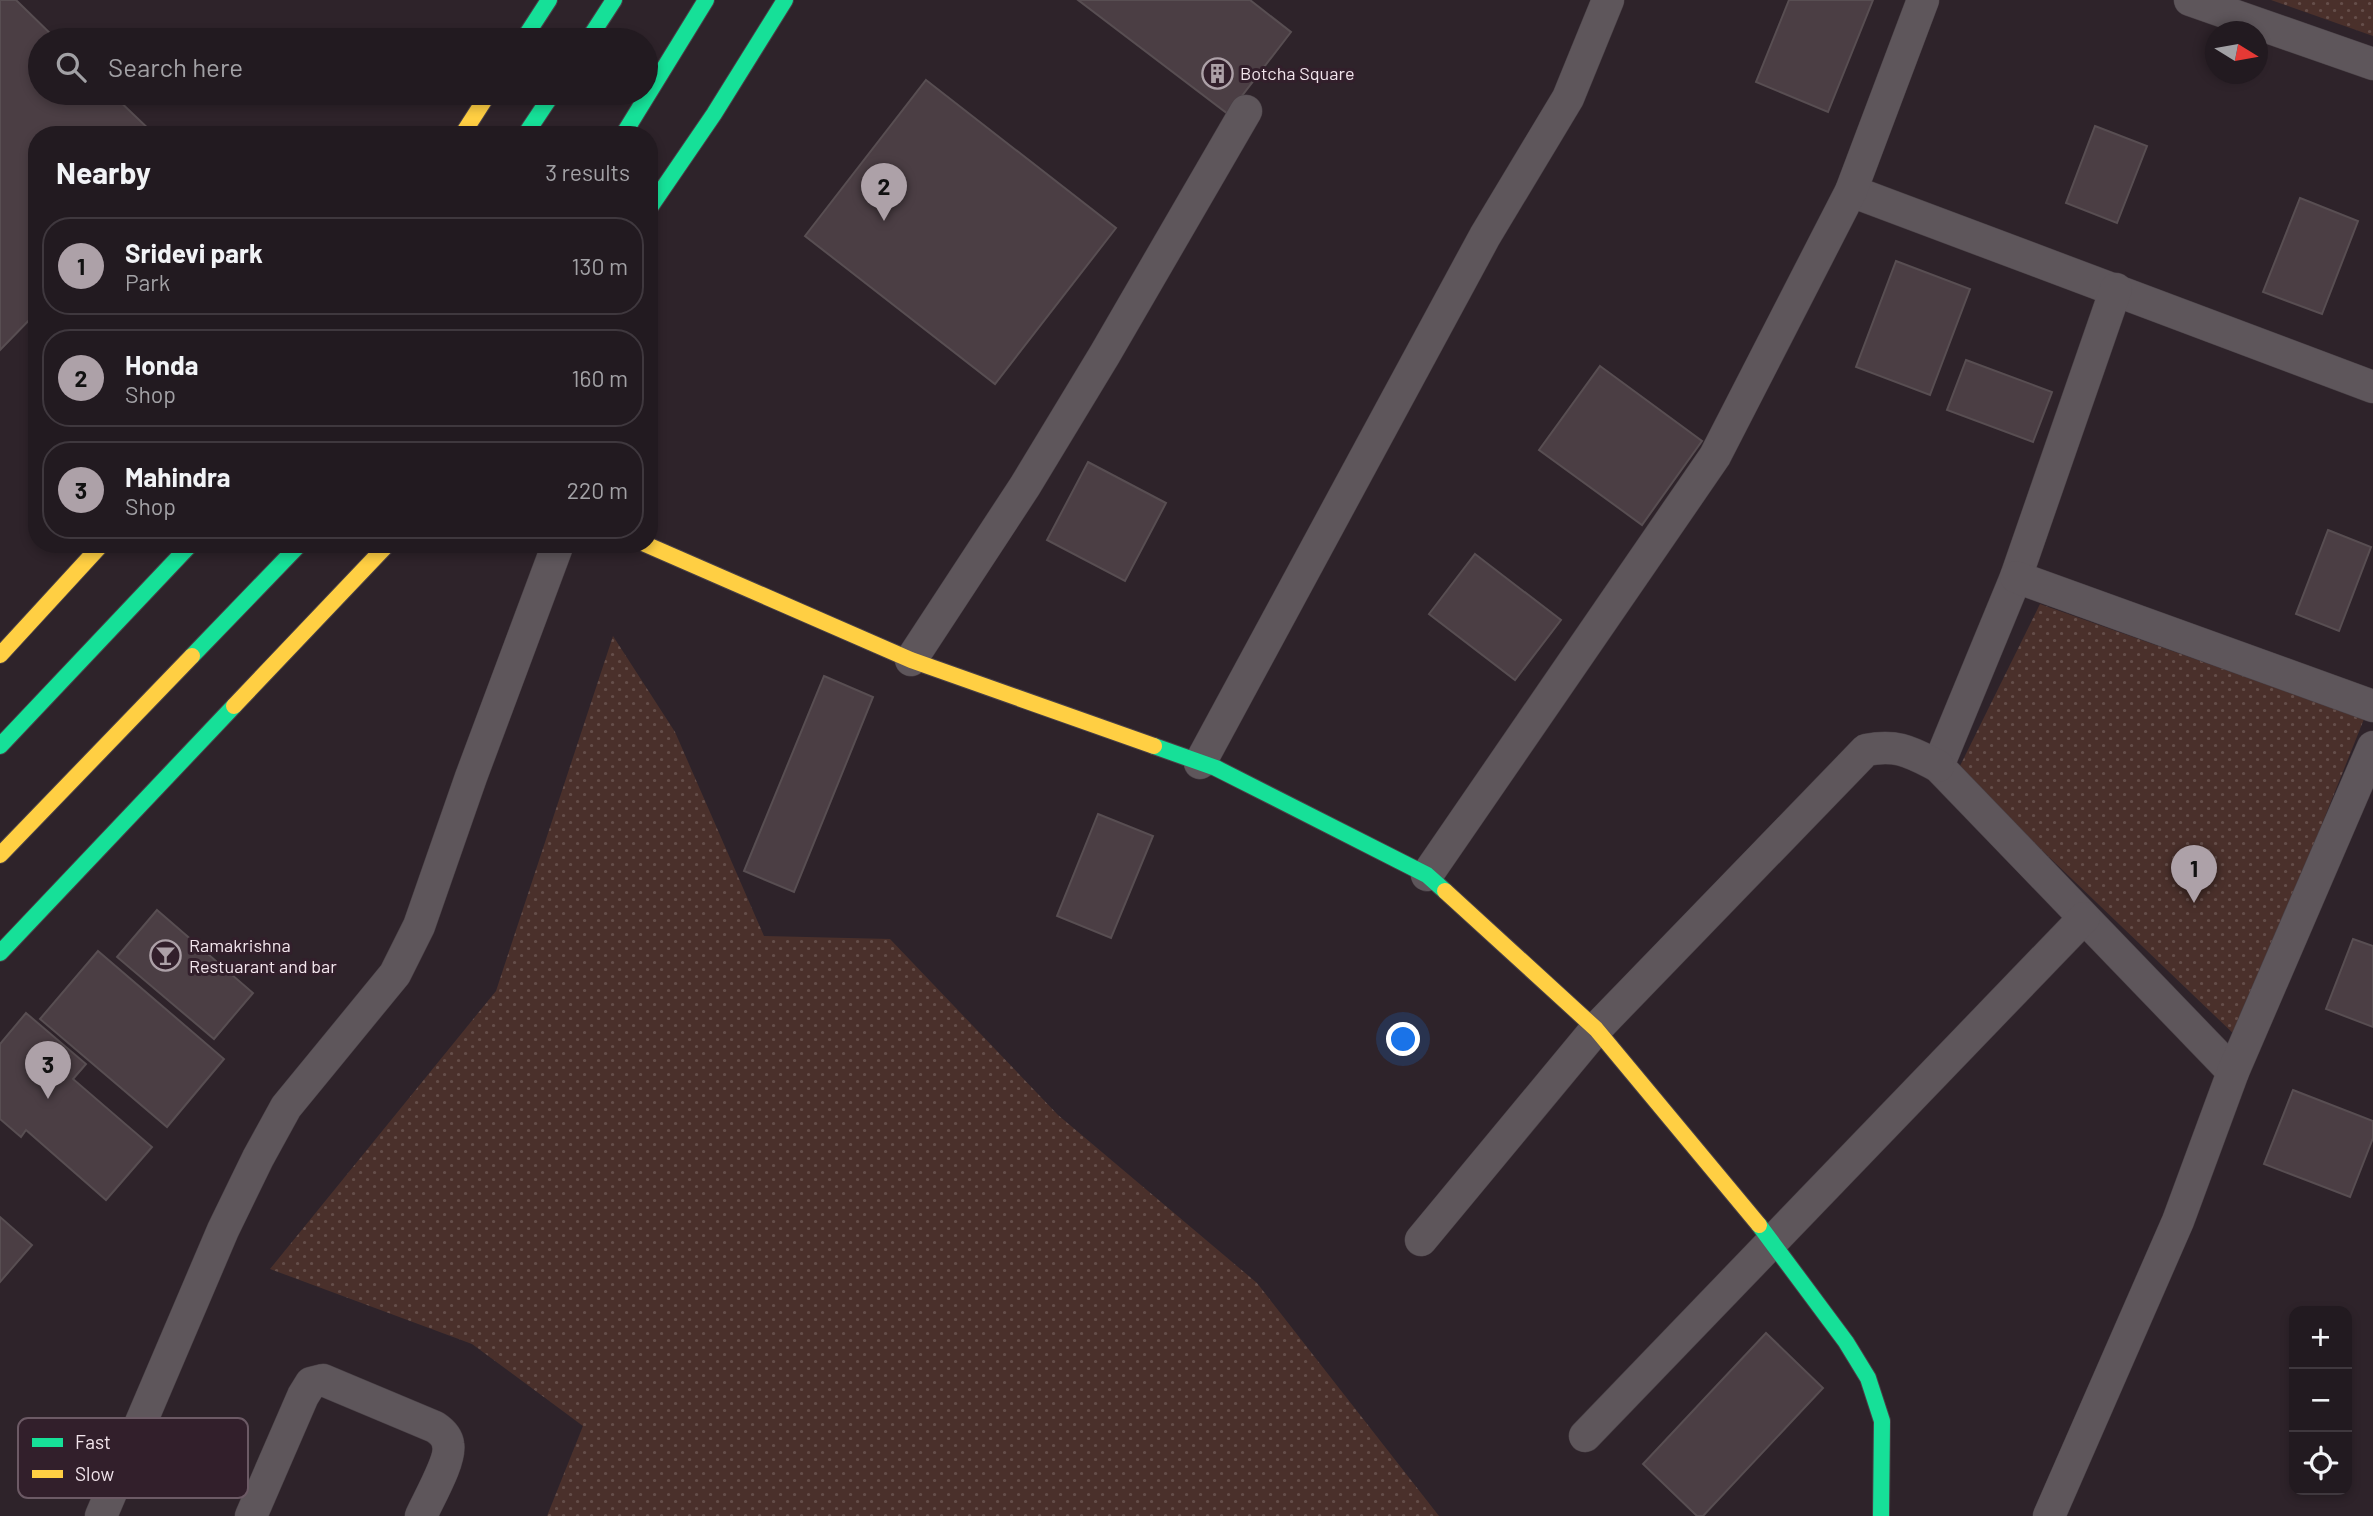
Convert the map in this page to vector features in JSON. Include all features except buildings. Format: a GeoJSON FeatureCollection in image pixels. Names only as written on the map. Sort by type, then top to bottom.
{"type":"FeatureCollection","features":[{"type":"Feature","properties":{"kind":"street"},"geometry":{"type":"LineString","coordinates":[[531,28],[549,0]]}},
{"type":"Feature","properties":{"kind":"street"},"geometry":{"type":"LineString","coordinates":[[596,28],[614,0]]}},
{"type":"Feature","properties":{"kind":"street"},"geometry":{"type":"LineString","coordinates":[[658,78],[706,0]]}},
{"type":"Feature","properties":{"kind":"street"},"geometry":{"type":"LineString","coordinates":[[658,196],[714,114],[785,0]]}},
{"type":"Feature","properties":{"kind":"street"},"geometry":{"type":"LineString","coordinates":[[1200,763],[1485,236],[1568,98],[1608,0]]}},
{"type":"Feature","properties":{"kind":"street"},"geometry":{"type":"LineString","coordinates":[[1427,875],[1715,456],[1851,191],[1923,0]]}},
{"type":"Feature","properties":{"kind":"street"},"geometry":{"type":"LineString","coordinates":[[2190,0],[2227,6],[2373,64]]}},
{"type":"Feature","properties":{"kind":"street"},"geometry":{"type":"LineString","coordinates":[[468,126],[481,105]]}},
{"type":"Feature","properties":{"kind":"street"},"geometry":{"type":"LineString","coordinates":[[531,126],[545,105]]}},
{"type":"Feature","properties":{"kind":"street"},"geometry":{"type":"LineString","coordinates":[[629,126],[641,105]]}},
{"type":"Feature","properties":{"kind":"street"},"geometry":{"type":"LineString","coordinates":[[911,660],[1031,475],[1105,354],[1246,111]]}},
{"type":"Feature","properties":{"kind":"street"},"geometry":{"type":"LineString","coordinates":[[1851,191],[2373,387]]}},
{"type":"Feature","properties":{"kind":"street"},"geometry":{"type":"LineString","coordinates":[[1938,766],[2016,577],[2116,289]]}},
{"type":"Feature","properties":{"kind":"street"},"geometry":{"type":"LineString","coordinates":[[658,550],[911,660],[1216,768],[1427,875],[1596,1029],[1772,1241],[1846,1342],[1868,1378],[1882,1421],[1881,1516]]}},
{"type":"Feature","properties":{"kind":"street"},"geometry":{"type":"LineString","coordinates":[[0,655],[94,553]]}},
{"type":"Feature","properties":{"kind":"street"},"geometry":{"type":"LineString","coordinates":[[0,746],[182,553]]}},
{"type":"Feature","properties":{"kind":"street"},"geometry":{"type":"LineString","coordinates":[[0,855],[291,553]]}},
{"type":"Feature","properties":{"kind":"street"},"geometry":{"type":"LineString","coordinates":[[0,953],[379,553]]}},
{"type":"Feature","properties":{"kind":"street"},"geometry":{"type":"LineString","coordinates":[[143,1418],[223,1230],[258,1157],[286,1107],[395,974],[419,926],[555,553]]}},
{"type":"Feature","properties":{"kind":"street"},"geometry":{"type":"LineString","coordinates":[[2016,577],[2373,706]]}},
{"type":"Feature","properties":{"kind":"street"},"geometry":{"type":"LineString","coordinates":[[1422,1240],[1596,1029],[1867,750],[1887,746],[1910,752],[1938,766],[2233,1072]]}},
{"type":"Feature","properties":{"kind":"street"},"geometry":{"type":"LineString","coordinates":[[2049,1516],[2178,1221],[2233,1072],[2373,747]]}},
{"type":"Feature","properties":{"kind":"street"},"geometry":{"type":"LineString","coordinates":[[1585,1436],[2084,918]]}},
{"type":"Feature","properties":{"kind":"street"},"geometry":{"type":"LineString","coordinates":[[251,1516],[303,1396],[311,1383],[323,1380],[435,1427],[444,1434],[449,1444],[448,1456],[421,1516]]}},
{"type":"Feature","properties":{"kind":"street"},"geometry":{"type":"LineString","coordinates":[[101,1516],[109,1498]]}},
{"type":"Feature","properties":{"kind":"shaded area"},"geometry":{"type":"Polygon","coordinates":[[[2271,0],[2373,0],[2373,36],[2271,0]]]}},
{"type":"Feature","properties":{"kind":"shaded area"},"geometry":{"type":"Polygon","coordinates":[[[2040,604],[2364,719],[2237,1037],[1958,770],[2040,604]]]}},
{"type":"Feature","properties":{"kind":"shaded area"},"geometry":{"type":"Polygon","coordinates":[[[613,636],[675,732],[764,936],[890,939],[1058,1115],[1257,1283],[1439,1516],[547,1516],[583,1426],[472,1344],[270,1269],[496,991],[613,636]]]}},
{"type":"Feature","properties":{"kind":"traffic: fast"},"geometry":{"type":"LineString","coordinates":[[531,28],[549,0]]}},
{"type":"Feature","properties":{"kind":"traffic: fast"},"geometry":{"type":"LineString","coordinates":[[596,28],[614,0]]}},
{"type":"Feature","properties":{"kind":"traffic: fast"},"geometry":{"type":"LineString","coordinates":[[658,78],[706,0]]}},
{"type":"Feature","properties":{"kind":"traffic: fast"},"geometry":{"type":"LineString","coordinates":[[658,196],[714,114],[785,0]]}},
{"type":"Feature","properties":{"kind":"traffic: fast"},"geometry":{"type":"LineString","coordinates":[[531,126],[545,105]]}},
{"type":"Feature","properties":{"kind":"traffic: fast"},"geometry":{"type":"LineString","coordinates":[[629,126],[641,105]]}},
{"type":"Feature","properties":{"kind":"traffic: fast"},"geometry":{"type":"LineString","coordinates":[[0,746],[182,553]]}},
{"type":"Feature","properties":{"kind":"traffic: fast"},"geometry":{"type":"LineString","coordinates":[[192,656],[291,553]]}},
{"type":"Feature","properties":{"kind":"traffic: fast"},"geometry":{"type":"LineString","coordinates":[[0,953],[234,706]]}},
{"type":"Feature","properties":{"kind":"traffic: fast"},"geometry":{"type":"LineString","coordinates":[[1154,746],[1216,768],[1427,875],[1445,891]]}},
{"type":"Feature","properties":{"kind":"traffic: fast"},"geometry":{"type":"LineString","coordinates":[[1759,1225],[1846,1342],[1868,1378],[1882,1421],[1881,1516]]}},
{"type":"Feature","properties":{"kind":"traffic: slow"},"geometry":{"type":"LineString","coordinates":[[468,126],[481,105]]}},
{"type":"Feature","properties":{"kind":"traffic: slow"},"geometry":{"type":"LineString","coordinates":[[658,550],[911,660],[1154,746]]}},
{"type":"Feature","properties":{"kind":"traffic: slow"},"geometry":{"type":"LineString","coordinates":[[0,655],[94,553]]}},
{"type":"Feature","properties":{"kind":"traffic: slow"},"geometry":{"type":"LineString","coordinates":[[234,706],[379,553]]}},
{"type":"Feature","properties":{"kind":"traffic: slow"},"geometry":{"type":"LineString","coordinates":[[0,855],[192,656]]}},
{"type":"Feature","properties":{"kind":"traffic: slow"},"geometry":{"type":"LineString","coordinates":[[1445,891],[1596,1029],[1759,1225]]}},
{"type":"Feature","properties":{"kind":"place","name":"Botcha Square"},"geometry":{"type":"Point","coordinates":[1217,73]}},
{"type":"Feature","properties":{"kind":"place","name":"Honda"},"geometry":{"type":"Point","coordinates":[884,221]}},
{"type":"Feature","properties":{"kind":"place","name":"Sridevi park"},"geometry":{"type":"Point","coordinates":[2194,903]}},
{"type":"Feature","properties":{"kind":"place","name":"Ramakrishna Restuarant and bar"},"geometry":{"type":"Point","coordinates":[166,955]}},
{"type":"Feature","properties":{"kind":"place","name":"Mahindra"},"geometry":{"type":"Point","coordinates":[48,1099]}}]}
